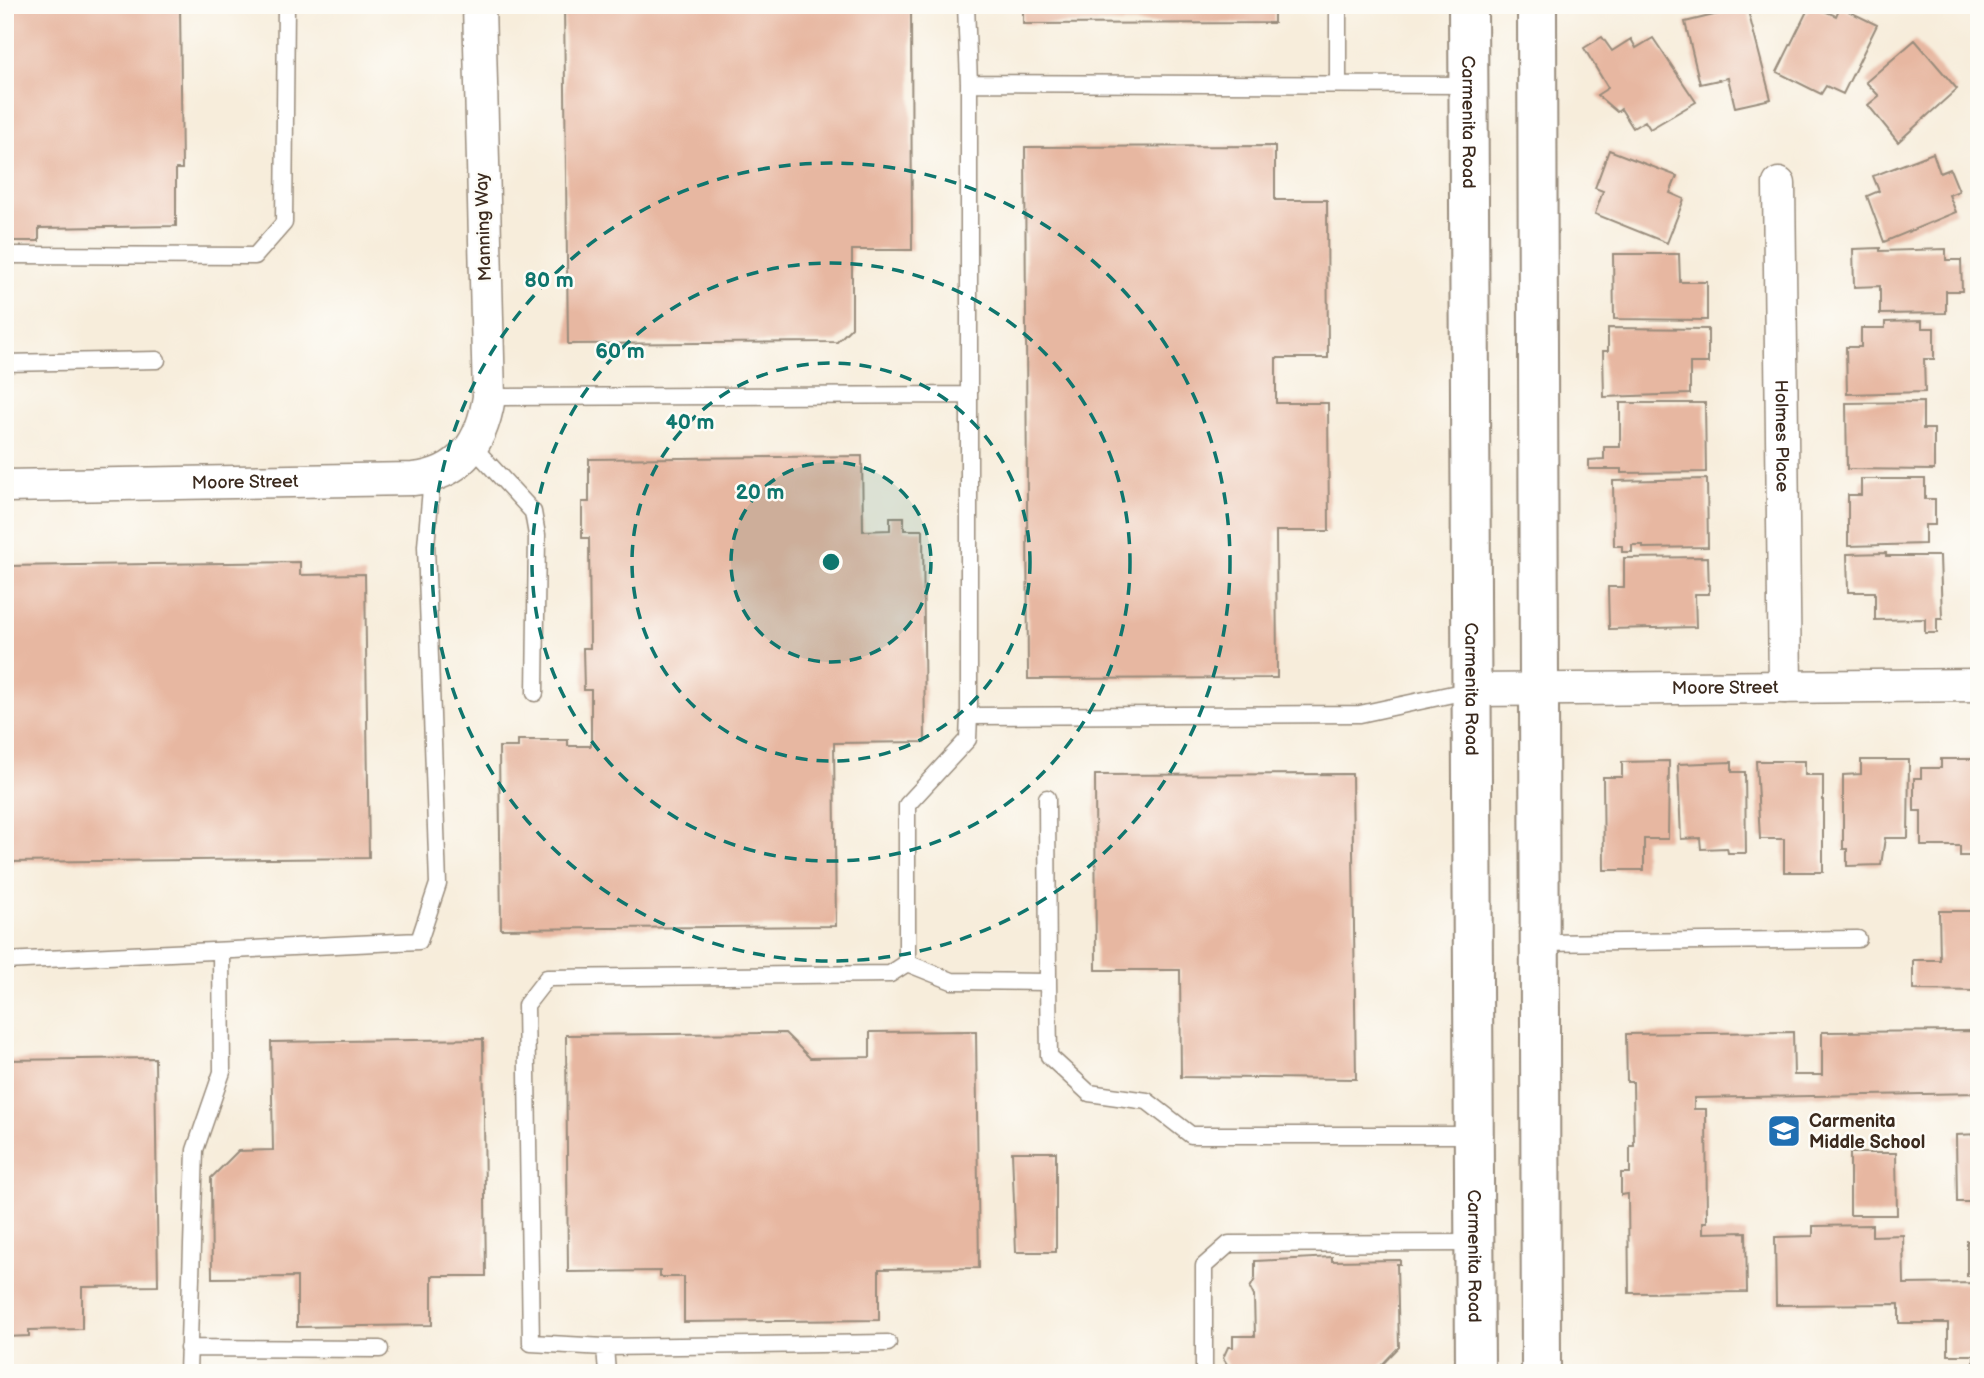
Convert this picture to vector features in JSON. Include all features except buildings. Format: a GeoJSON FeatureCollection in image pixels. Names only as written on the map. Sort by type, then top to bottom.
{"type":"FeatureCollection","features":[{"type":"Feature","properties":{"kind":"main road","name":"Carmenita Road"},"geometry":{"type":"LineString","coordinates":[[1468,5],[1475,1373]]}},
{"type":"Feature","properties":{"kind":"main road"},"geometry":{"type":"LineString","coordinates":[[1537,5],[1541,1373]]}},
{"type":"Feature","properties":{"kind":"street","name":"Manning Way"},"geometry":{"type":"LineString","coordinates":[[473,447],[484,426],[489,397],[479,5]]}},
{"type":"Feature","properties":{"kind":"street","name":"Holmes Place"},"geometry":{"type":"LineString","coordinates":[[1779,184],[1785,687]]}},
{"type":"Feature","properties":{"kind":"street"},"geometry":{"type":"LineString","coordinates":[[432,477],[448,469],[473,447]]}},
{"type":"Feature","properties":{"kind":"street","name":"Moore Street"},"geometry":{"type":"LineString","coordinates":[[5,486],[432,477]]}},
{"type":"Feature","properties":{"kind":"street","name":"Moore Street"},"geometry":{"type":"LineString","coordinates":[[1471,690],[1979,685]]}},
{"type":"Feature","properties":{"kind":"lane"},"geometry":{"type":"LineString","coordinates":[[5,255],[256,256],[284,223],[286,5]]}},
{"type":"Feature","properties":{"kind":"lane"},"geometry":{"type":"LineString","coordinates":[[907,963],[907,805],[968,739],[967,5]]}},
{"type":"Feature","properties":{"kind":"lane"},"geometry":{"type":"LineString","coordinates":[[1338,5],[1338,84]]}},
{"type":"Feature","properties":{"kind":"lane"},"geometry":{"type":"LineString","coordinates":[[969,83],[1468,85]]}},
{"type":"Feature","properties":{"kind":"lane"},"geometry":{"type":"LineString","coordinates":[[5,363],[157,360]]}},
{"type":"Feature","properties":{"kind":"lane"},"geometry":{"type":"LineString","coordinates":[[489,397],[969,395]]}},
{"type":"Feature","properties":{"kind":"lane"},"geometry":{"type":"LineString","coordinates":[[473,447],[533,512],[537,535],[536,693]]}},
{"type":"Feature","properties":{"kind":"lane"},"geometry":{"type":"LineString","coordinates":[[5,961],[419,941],[438,884],[426,546],[432,477]]}},
{"type":"Feature","properties":{"kind":"lane"},"geometry":{"type":"LineString","coordinates":[[969,716],[1360,714],[1471,690]]}},
{"type":"Feature","properties":{"kind":"lane"},"geometry":{"type":"LineString","coordinates":[[1046,798],[1049,1056],[1089,1093],[1147,1101],[1191,1135],[1474,1135]]}},
{"type":"Feature","properties":{"kind":"lane"},"geometry":{"type":"LineString","coordinates":[[1540,943],[1858,939]]}},
{"type":"Feature","properties":{"kind":"lane"},"geometry":{"type":"LineString","coordinates":[[188,1373],[195,1150],[222,1072],[221,952]]}},
{"type":"Feature","properties":{"kind":"lane"},"geometry":{"type":"LineString","coordinates":[[907,963],[951,981],[1048,982]]}},
{"type":"Feature","properties":{"kind":"lane"},"geometry":{"type":"LineString","coordinates":[[888,1343],[605,1347],[531,1343],[526,1005],[547,978],[890,974],[907,963]]}},
{"type":"Feature","properties":{"kind":"lane"},"geometry":{"type":"LineString","coordinates":[[1204,1373],[1204,1266],[1229,1244],[1474,1243]]}},
{"type":"Feature","properties":{"kind":"lane"},"geometry":{"type":"LineString","coordinates":[[605,1347],[607,1373]]}},
{"type":"Feature","properties":{"kind":"lane"},"geometry":{"type":"LineString","coordinates":[[188,1348],[380,1349]]}},
{"type":"Feature","properties":{"kind":"place","name":"Carmenita Middle School"},"geometry":{"type":"Point","coordinates":[1784,1131]}}]}
